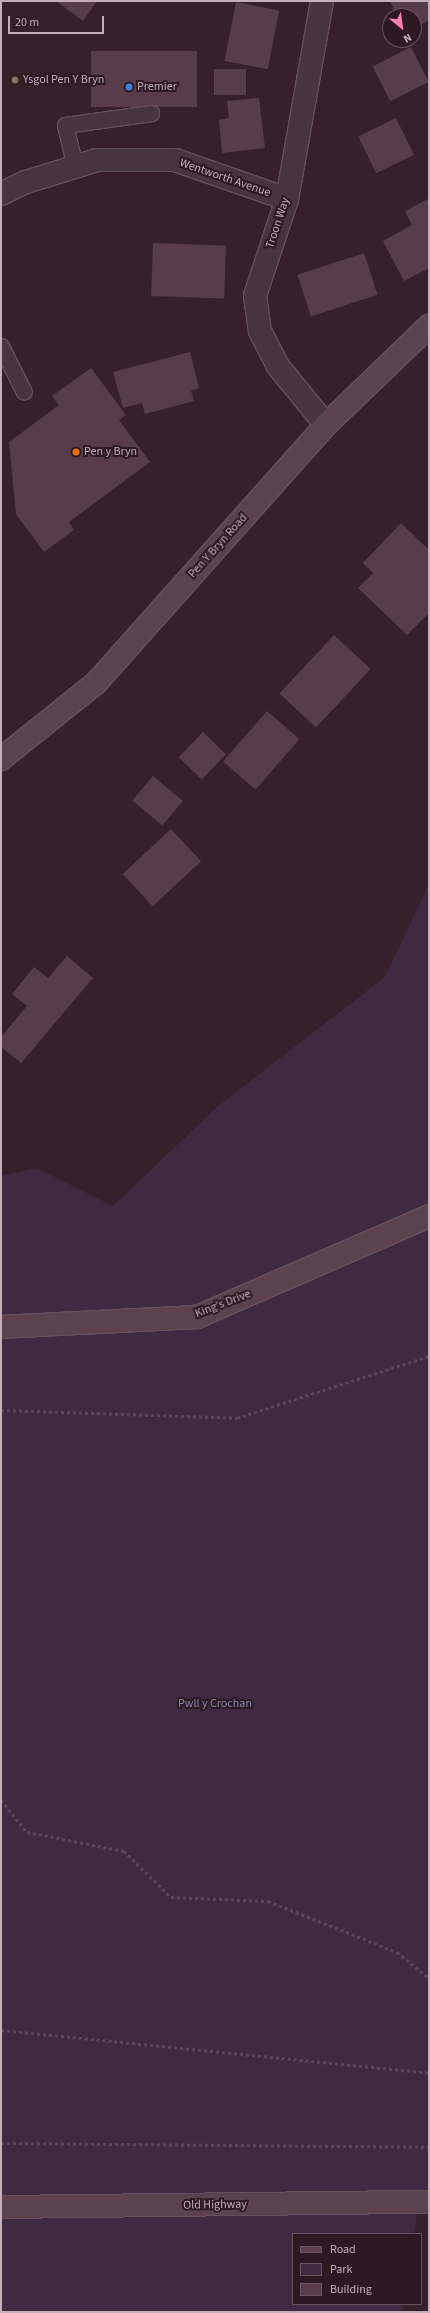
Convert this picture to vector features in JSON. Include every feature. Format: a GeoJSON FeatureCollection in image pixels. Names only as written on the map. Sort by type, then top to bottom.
{"type":"FeatureCollection","features":[{"type":"Feature","properties":{"kind":"main road","name":"Pen Y Bryn Road"},"geometry":{"type":"LineString","coordinates":[[1,759],[96,683],[326,425],[429,326]]}},
{"type":"Feature","properties":{"kind":"main road","name":"King's Drive"},"geometry":{"type":"LineString","coordinates":[[1,1327],[197,1317],[429,1216]]}},
{"type":"Feature","properties":{"kind":"main road","name":"Old Highway"},"geometry":{"type":"LineString","coordinates":[[1,2207],[429,2202]]}},
{"type":"Feature","properties":{"kind":"street","name":"Troon Way"},"geometry":{"type":"LineString","coordinates":[[322,1],[287,199],[255,296],[260,331],[277,365],[326,425]]}},
{"type":"Feature","properties":{"kind":"street","name":"Wentworth Avenue"},"geometry":{"type":"LineString","coordinates":[[1,194],[26,182],[97,160],[175,160],[287,199]]}},
{"type":"Feature","properties":{"kind":"lane"},"geometry":{"type":"LineString","coordinates":[[75,167],[65,125],[151,113]]}},
{"type":"Feature","properties":{"kind":"lane"},"geometry":{"type":"LineString","coordinates":[[1,346],[24,392]]}},
{"type":"Feature","properties":{"kind":"path"},"geometry":{"type":"LineString","coordinates":[[1,1410],[237,1418],[429,1356]]}},
{"type":"Feature","properties":{"kind":"path"},"geometry":{"type":"LineString","coordinates":[[1,1800],[27,1832],[124,1851],[171,1896],[268,1901],[397,1952],[429,1978]]}},
{"type":"Feature","properties":{"kind":"path"},"geometry":{"type":"LineString","coordinates":[[1,2030],[429,2073]]}},
{"type":"Feature","properties":{"kind":"path"},"geometry":{"type":"LineString","coordinates":[[1,2143],[429,2147]]}},
{"type":"Feature","properties":{"kind":"green space","name":"Pwll y Crochan"},"geometry":{"type":"Polygon","coordinates":[[[429,884],[429,2202],[419,2202],[414,2233],[292,2233],[292,2305],[403,2305],[402,2312],[1,2312],[1,1176],[37,1168],[113,1206],[217,1107],[385,977],[429,884]]]}},
{"type":"Feature","properties":{"kind":"building"},"geometry":{"type":"Polygon","coordinates":[[[56,1],[97,1],[83,21],[56,1]]]}},
{"type":"Feature","properties":{"kind":"building"},"geometry":{"type":"Polygon","coordinates":[[[390,1],[429,1],[429,20],[422,24],[422,8],[393,8],[390,1]]]}},
{"type":"Feature","properties":{"kind":"building"},"geometry":{"type":"Polygon","coordinates":[[[236,2],[279,10],[268,69],[225,61],[236,2]]]}},
{"type":"Feature","properties":{"kind":"building"},"geometry":{"type":"Polygon","coordinates":[[[412,48],[429,82],[390,101],[373,67],[412,48]]]}},
{"type":"Feature","properties":{"kind":"building"},"geometry":{"type":"Polygon","coordinates":[[[91,51],[197,51],[197,107],[91,107],[91,51]]]}},
{"type":"Feature","properties":{"kind":"building"},"geometry":{"type":"Polygon","coordinates":[[[214,69],[246,69],[246,95],[214,95],[214,69]]]}},
{"type":"Feature","properties":{"kind":"building"},"geometry":{"type":"Polygon","coordinates":[[[259,98],[265,148],[222,153],[219,120],[229,118],[227,101],[259,98]]]}},
{"type":"Feature","properties":{"kind":"building"},"geometry":{"type":"Polygon","coordinates":[[[396,118],[414,155],[376,173],[358,136],[396,118]]]}},
{"type":"Feature","properties":{"kind":"building"},"geometry":{"type":"Polygon","coordinates":[[[428,199],[429,268],[404,281],[383,241],[412,225],[405,211],[428,199]]]}},
{"type":"Feature","properties":{"kind":"building"},"geometry":{"type":"Polygon","coordinates":[[[153,243],[226,246],[224,299],[151,296],[153,243]]]}},
{"type":"Feature","properties":{"kind":"building"},"geometry":{"type":"Polygon","coordinates":[[[364,253],[378,295],[311,316],[297,275],[364,253]]]}},
{"type":"Feature","properties":{"kind":"building"},"geometry":{"type":"Polygon","coordinates":[[[190,352],[199,388],[191,391],[194,401],[145,414],[142,403],[123,408],[113,372],[190,352]]]}},
{"type":"Feature","properties":{"kind":"building","name":"Pen y Bryn"},"geometry":{"type":"Polygon","coordinates":[[[91,368],[126,415],[119,420],[150,462],[69,522],[74,530],[44,552],[16,514],[9,442],[59,405],[52,396],[91,368]]]}},
{"type":"Feature","properties":{"kind":"building"},"geometry":{"type":"Polygon","coordinates":[[[401,523],[429,550],[429,613],[407,635],[358,588],[373,573],[363,563],[401,523]]]}},
{"type":"Feature","properties":{"kind":"building"},"geometry":{"type":"Polygon","coordinates":[[[334,635],[371,669],[316,728],[279,694],[334,635]]]}},
{"type":"Feature","properties":{"kind":"building"},"geometry":{"type":"Polygon","coordinates":[[[267,711],[299,739],[255,790],[223,762],[267,711]]]}},
{"type":"Feature","properties":{"kind":"building"},"geometry":{"type":"Polygon","coordinates":[[[203,732],[226,754],[202,779],[179,757],[203,732]]]}},
{"type":"Feature","properties":{"kind":"building"},"geometry":{"type":"Polygon","coordinates":[[[153,776],[183,801],[162,826],[132,801],[153,776]]]}},
{"type":"Feature","properties":{"kind":"building"},"geometry":{"type":"Polygon","coordinates":[[[171,829],[201,861],[153,906],[123,874],[171,829]]]}},
{"type":"Feature","properties":{"kind":"building"},"geometry":{"type":"Polygon","coordinates":[[[67,956],[93,978],[21,1063],[1,1047],[1,1037],[27,1006],[12,994],[34,967],[48,978],[67,956]]]}},
{"type":"Feature","properties":{"kind":"place","name":"Ysgol Pen Y Bryn"},"geometry":{"type":"Point","coordinates":[15,80]}},
{"type":"Feature","properties":{"kind":"place","name":"Premier"},"geometry":{"type":"Point","coordinates":[129,87]}},
{"type":"Feature","properties":{"kind":"place","name":"Pen y Bryn"},"geometry":{"type":"Point","coordinates":[76,452]}}]}
